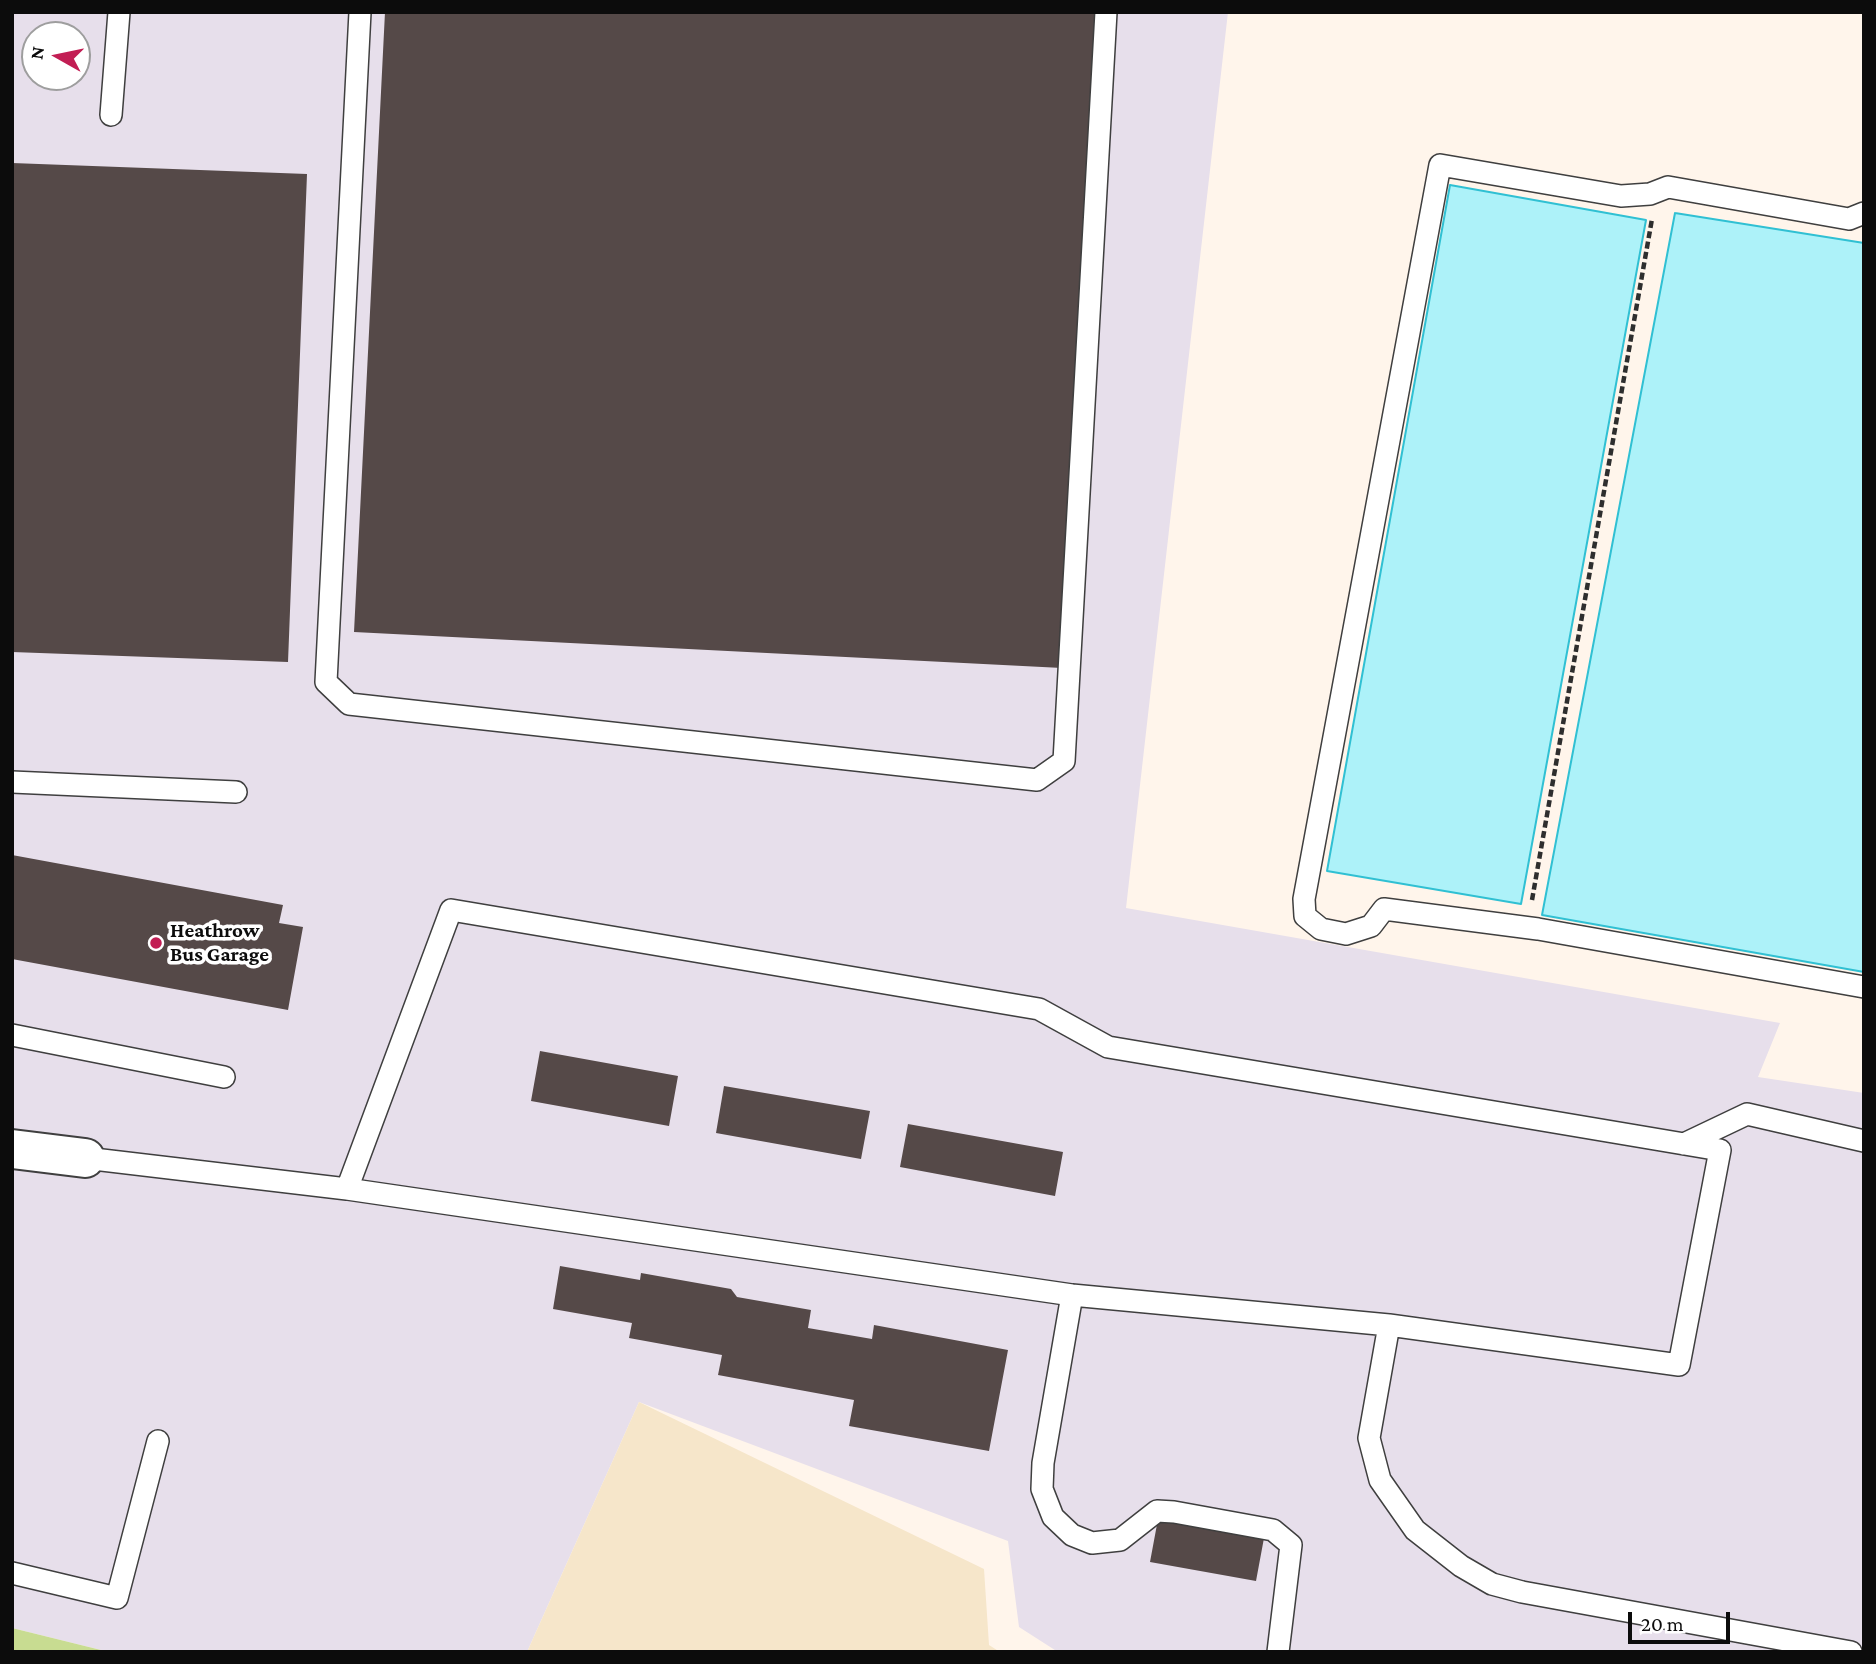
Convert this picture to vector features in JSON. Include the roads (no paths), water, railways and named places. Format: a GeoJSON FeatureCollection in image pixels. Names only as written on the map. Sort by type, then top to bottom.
{"type":"FeatureCollection","features":[{"type":"Feature","properties":{"kind":"street"},"geometry":{"type":"LineString","coordinates":[[12,1149],[85,1158]]}},
{"type":"Feature","properties":{"kind":"lane"},"geometry":{"type":"LineString","coordinates":[[111,115],[118,12]]}},
{"type":"Feature","properties":{"kind":"lane"},"geometry":{"type":"LineString","coordinates":[[360,12],[326,682],[349,704],[1037,780],[1064,761],[1106,12]]}},
{"type":"Feature","properties":{"kind":"lane"},"geometry":{"type":"LineString","coordinates":[[1864,213],[1849,219],[1668,187],[1650,194],[1621,197],[1440,165],[1304,899],[1305,916],[1321,929],[1346,934],[1371,926],[1384,909],[1527,928],[1864,987]]}},
{"type":"Feature","properties":{"kind":"lane"},"geometry":{"type":"LineString","coordinates":[[12,782],[236,792]]}},
{"type":"Feature","properties":{"kind":"lane"},"geometry":{"type":"LineString","coordinates":[[85,1158],[347,1189],[1072,1295],[1389,1325],[1679,1365],[1720,1150],[1108,1047],[1039,1009],[451,910],[347,1189]]}},
{"type":"Feature","properties":{"kind":"lane"},"geometry":{"type":"LineString","coordinates":[[12,1035],[224,1077]]}},
{"type":"Feature","properties":{"kind":"lane"},"geometry":{"type":"LineString","coordinates":[[1684,1144],[1747,1114],[1864,1141]]}},
{"type":"Feature","properties":{"kind":"lane"},"geometry":{"type":"LineString","coordinates":[[1072,1295],[1043,1463],[1042,1489],[1053,1517],[1072,1535],[1093,1543],[1119,1540],[1157,1511],[1273,1530],[1291,1545],[1278,1652]]}},
{"type":"Feature","properties":{"kind":"lane"},"geometry":{"type":"LineString","coordinates":[[1389,1325],[1369,1438],[1380,1480],[1415,1530],[1461,1566],[1492,1584],[1771,1645],[1851,1652]]}},
{"type":"Feature","properties":{"kind":"lane"},"geometry":{"type":"LineString","coordinates":[[12,1573],[117,1598],[158,1441]]}},
{"type":"Feature","properties":{"kind":"water"},"geometry":{"type":"Polygon","coordinates":[[[1450,185],[1646,220],[1521,904],[1327,871],[1450,185]]]}},
{"type":"Feature","properties":{"kind":"water"},"geometry":{"type":"Polygon","coordinates":[[[1675,213],[1864,243],[1864,972],[1542,915],[1675,213]]]}},
{"type":"Feature","properties":{"kind":"place","name":"Heathrow Bus Garage"},"geometry":{"type":"Point","coordinates":[156,943]}}]}
